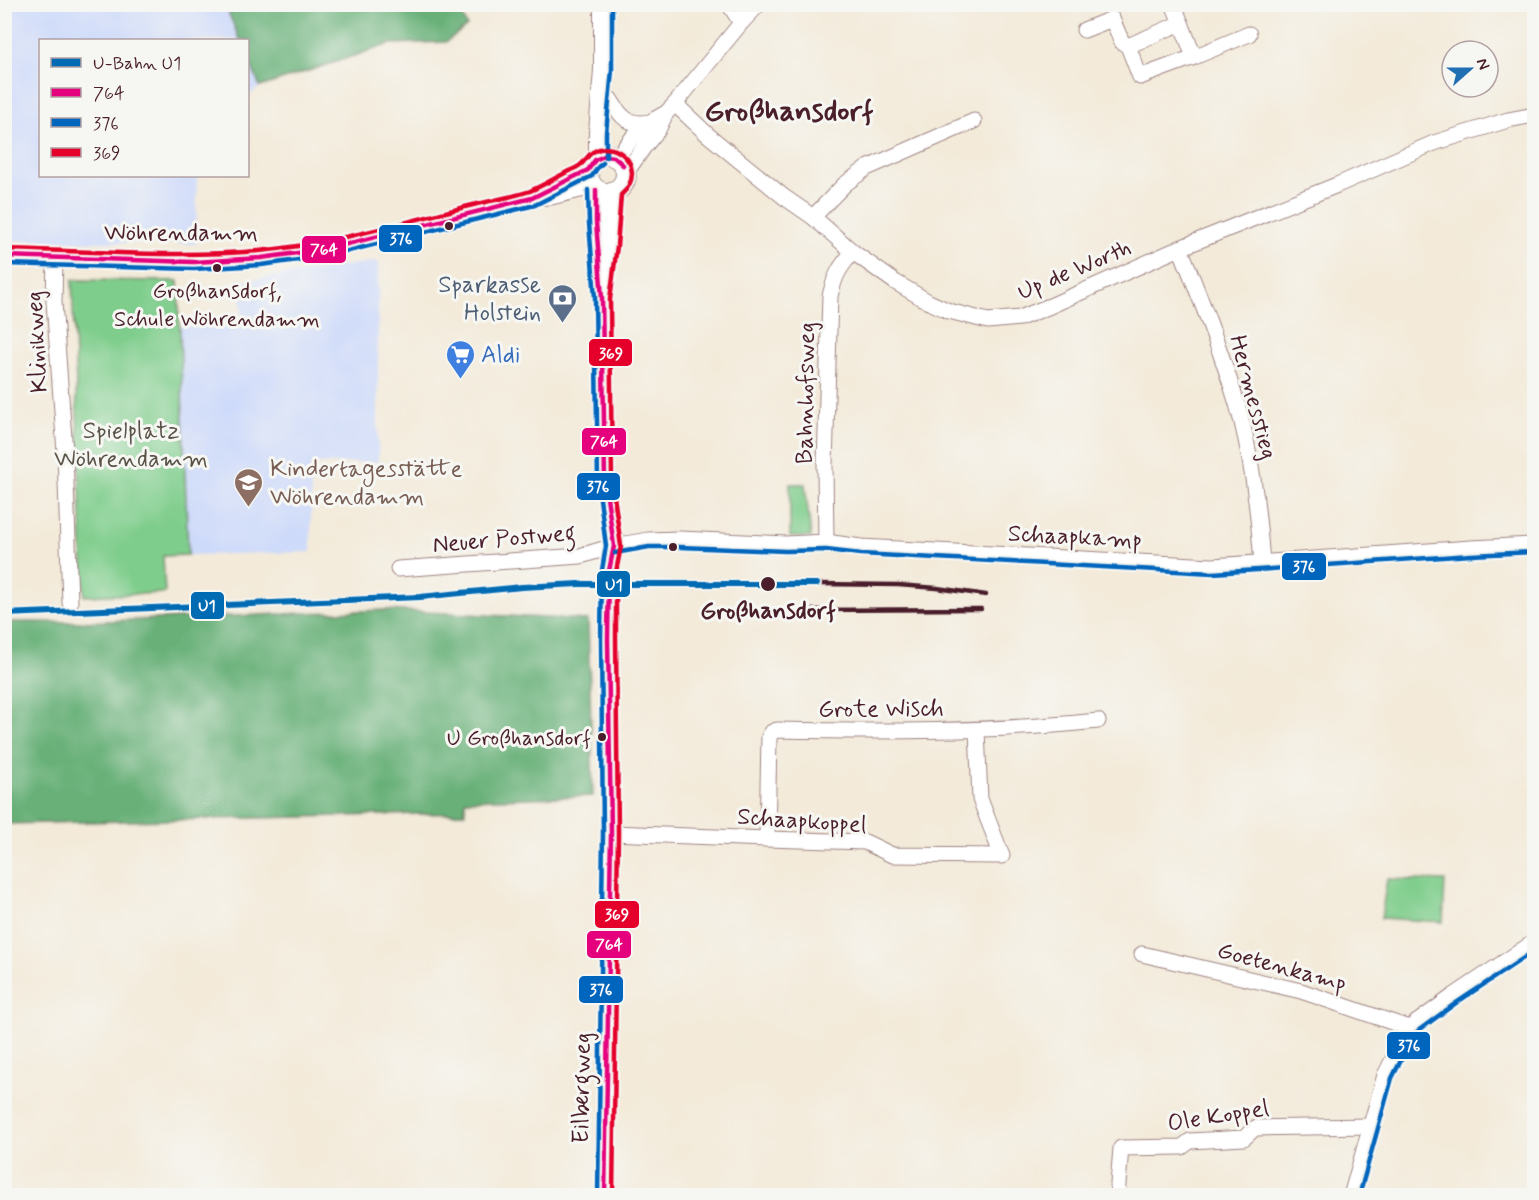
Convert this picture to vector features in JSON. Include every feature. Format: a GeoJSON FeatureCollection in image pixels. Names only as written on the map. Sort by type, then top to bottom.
{"type":"FeatureCollection","features":[{"type":"Feature","properties":{"kind":"main road"},"geometry":{"type":"LineString","coordinates":[[604,4],[604,70],[599,133],[605,173]]}},
{"type":"Feature","properties":{"kind":"main road"},"geometry":{"type":"LineString","coordinates":[[604,70],[610,99],[605,173]]}},
{"type":"Feature","properties":{"kind":"main road","name":"Eilbergweg"},"geometry":{"type":"LineString","coordinates":[[605,173],[596,222],[602,298],[605,483],[614,546],[609,572],[608,639],[611,833],[605,1196]]}},
{"type":"Feature","properties":{"kind":"street"},"geometry":{"type":"LineString","coordinates":[[729,4],[741,23]]}},
{"type":"Feature","properties":{"kind":"street","name":"Wöhrendamm"},"geometry":{"type":"LineString","coordinates":[[4,256],[195,262],[261,258],[327,249],[532,198],[605,173],[644,147],[658,130],[671,108],[759,4]]}},
{"type":"Feature","properties":{"kind":"street"},"geometry":{"type":"LineString","coordinates":[[1173,4],[1194,57]]}},
{"type":"Feature","properties":{"kind":"street"},"geometry":{"type":"LineString","coordinates":[[1084,30],[1112,19],[1122,42],[1128,46],[1140,77],[1249,34]]}},
{"type":"Feature","properties":{"kind":"street"},"geometry":{"type":"LineString","coordinates":[[1128,46],[1181,23]]}},
{"type":"Feature","properties":{"kind":"street"},"geometry":{"type":"LineString","coordinates":[[610,99],[623,118],[638,124],[650,122]]}},
{"type":"Feature","properties":{"kind":"street","name":"Wöhrendamm"},"geometry":{"type":"LineString","coordinates":[[605,173],[634,136],[671,108]]}},
{"type":"Feature","properties":{"kind":"street","name":"Up de Worth"},"geometry":{"type":"LineString","coordinates":[[671,108],[813,217],[853,252],[895,282],[949,311],[988,321],[1020,318],[1180,248],[1434,143],[1508,120],[1534,116]]}},
{"type":"Feature","properties":{"kind":"street"},"geometry":{"type":"LineString","coordinates":[[813,217],[845,184],[867,168],[974,122]]}},
{"type":"Feature","properties":{"kind":"street","name":"Hermesstieg"},"geometry":{"type":"LineString","coordinates":[[1180,248],[1203,304],[1237,405],[1254,489],[1262,563]]}},
{"type":"Feature","properties":{"kind":"street","name":"Bahnhofsweg"},"geometry":{"type":"LineString","coordinates":[[826,542],[825,465],[830,296],[834,278],[853,252]]}},
{"type":"Feature","properties":{"kind":"street","name":"Klinikweg"},"geometry":{"type":"LineString","coordinates":[[55,257],[54,302],[65,452],[70,603]]}},
{"type":"Feature","properties":{"kind":"street","name":"Schaapkamp"},"geometry":{"type":"LineString","coordinates":[[614,546],[648,540],[680,539],[786,544],[826,542],[861,547],[1213,566],[1534,545]]}},
{"type":"Feature","properties":{"kind":"street","name":"Neuer Postweg"},"geometry":{"type":"LineString","coordinates":[[398,568],[580,556],[614,546]]}},
{"type":"Feature","properties":{"kind":"street","name":"Grote Wisch"},"geometry":{"type":"LineString","coordinates":[[767,839],[769,737],[777,730],[878,732],[977,730],[1098,721]]}},
{"type":"Feature","properties":{"kind":"street","name":"Schaapkoppel"},"geometry":{"type":"LineString","coordinates":[[611,833],[865,842],[892,855],[1002,856],[980,799],[977,730]]}},
{"type":"Feature","properties":{"kind":"street"},"geometry":{"type":"LineString","coordinates":[[1350,1196],[1385,1075],[1409,1028],[1452,996],[1534,942]]}},
{"type":"Feature","properties":{"kind":"street","name":"Goetenkamp"},"geometry":{"type":"LineString","coordinates":[[1142,954],[1300,991],[1409,1028]]}},
{"type":"Feature","properties":{"kind":"street","name":"Ole Koppel"},"geometry":{"type":"LineString","coordinates":[[1117,1196],[1121,1148],[1182,1147],[1190,1140],[1244,1138],[1255,1128],[1371,1126]]}},
{"type":"Feature","properties":{"kind":"shaded area"},"geometry":{"type":"Polygon","coordinates":[[[5,4],[225,5],[240,39],[39,39],[39,177],[197,177],[196,244],[5,240],[5,4]]]}},
{"type":"Feature","properties":{"kind":"shaded area"},"geometry":{"type":"Polygon","coordinates":[[[249,60],[260,87],[249,95],[249,60]]]}},
{"type":"Feature","properties":{"kind":"shaded area"},"geometry":{"type":"Polygon","coordinates":[[[378,261],[378,462],[311,464],[311,552],[188,555],[179,327],[242,325],[241,281],[378,261]]]}},
{"type":"Feature","properties":{"kind":"green space"},"geometry":{"type":"Polygon","coordinates":[[[225,5],[458,5],[467,26],[446,42],[390,44],[260,87],[249,60],[249,39],[240,39],[225,5]]]}},
{"type":"Feature","properties":{"kind":"green space","name":"Spielplatz Wöhrendamm"},"geometry":{"type":"Polygon","coordinates":[[[72,280],[178,281],[188,555],[163,556],[165,593],[84,596],[72,280]]]}},
{"type":"Feature","properties":{"kind":"green space"},"geometry":{"type":"Polygon","coordinates":[[[790,484],[805,484],[811,537],[790,537],[790,484]]]}},
{"type":"Feature","properties":{"kind":"green space"},"geometry":{"type":"Polygon","coordinates":[[[384,610],[588,620],[593,796],[465,800],[465,813],[5,824],[5,622],[81,622],[384,610]]]}},
{"type":"Feature","properties":{"kind":"green space"},"geometry":{"type":"Polygon","coordinates":[[[1387,879],[1445,881],[1443,922],[1381,918],[1387,879]]]}},
{"type":"Feature","properties":{"kind":"railway"},"geometry":{"type":"LineString","coordinates":[[817,584],[898,585],[986,595]]}},
{"type":"Feature","properties":{"kind":"railway"},"geometry":{"type":"LineString","coordinates":[[813,610],[981,609]]}},
{"type":"Feature","properties":{"kind":"metro line","name":"U1"},"geometry":{"type":"LineString","coordinates":[[4,614],[420,597],[579,584],[817,584]]}},
{"type":"Feature","properties":{"kind":"transit line","name":"376"},"geometry":{"type":"LineString","coordinates":[[606,157],[612,70],[612,4]]}},
{"type":"Feature","properties":{"kind":"transit line","name":"369"},"geometry":{"type":"LineString","coordinates":[[4,249],[196,254],[287,248],[369,232],[524,193],[577,168],[594,151],[604,148],[623,155],[629,163],[632,173],[630,184],[621,195],[610,299],[612,482],[621,546],[616,572],[618,833],[613,1196]]}},
{"type":"Feature","properties":{"kind":"transit line","name":"764"},"geometry":{"type":"LineString","coordinates":[[4,256],[194,262],[261,258],[327,249],[532,198],[588,170],[595,160],[604,156],[614,157],[623,165]]}},
{"type":"Feature","properties":{"kind":"transit line","name":"376"},"geometry":{"type":"LineString","coordinates":[[4,264],[194,269],[261,265],[328,256],[535,205],[592,176],[603,163]]}},
{"type":"Feature","properties":{"kind":"transit line","name":"376"},"geometry":{"type":"LineString","coordinates":[[588,190],[595,298],[598,483],[606,546],[602,570],[601,639],[603,833],[598,1196]]}},
{"type":"Feature","properties":{"kind":"transit line","name":"764"},"geometry":{"type":"LineString","coordinates":[[596,190],[602,298],[605,483],[614,546],[609,571],[608,639],[611,833],[605,1196]]}},
{"type":"Feature","properties":{"kind":"transit line","name":"376"},"geometry":{"type":"LineString","coordinates":[[615,553],[649,547],[826,550],[861,554],[1213,573],[1534,552]]}},
{"type":"Feature","properties":{"kind":"transit line","name":"376"},"geometry":{"type":"LineString","coordinates":[[1359,1196],[1392,1078],[1415,1033],[1534,951]]}},
{"type":"Feature","properties":{"kind":"place","name":"Großhansdorf, Schule Wöhrendamm"},"geometry":{"type":"Point","coordinates":[217,268]}},
{"type":"Feature","properties":{"kind":"place","name":"Sparkasse Holstein"},"geometry":{"type":"Point","coordinates":[562,324]}},
{"type":"Feature","properties":{"kind":"place","name":"Aldi"},"geometry":{"type":"Point","coordinates":[460,380]}},
{"type":"Feature","properties":{"kind":"place","name":"Kindertagesstätte Wöhrendamm"},"geometry":{"type":"Point","coordinates":[249,508]}},
{"type":"Feature","properties":{"kind":"place","name":"Großhansdorf"},"geometry":{"type":"Point","coordinates":[768,584]}},
{"type":"Feature","properties":{"kind":"place","name":"U Großhansdorf"},"geometry":{"type":"Point","coordinates":[602,737]}},
{"type":"Feature","properties":{"kind":"district","name":"Großhansdorf"},"geometry":{"type":"Point","coordinates":[789,110]}}]}
